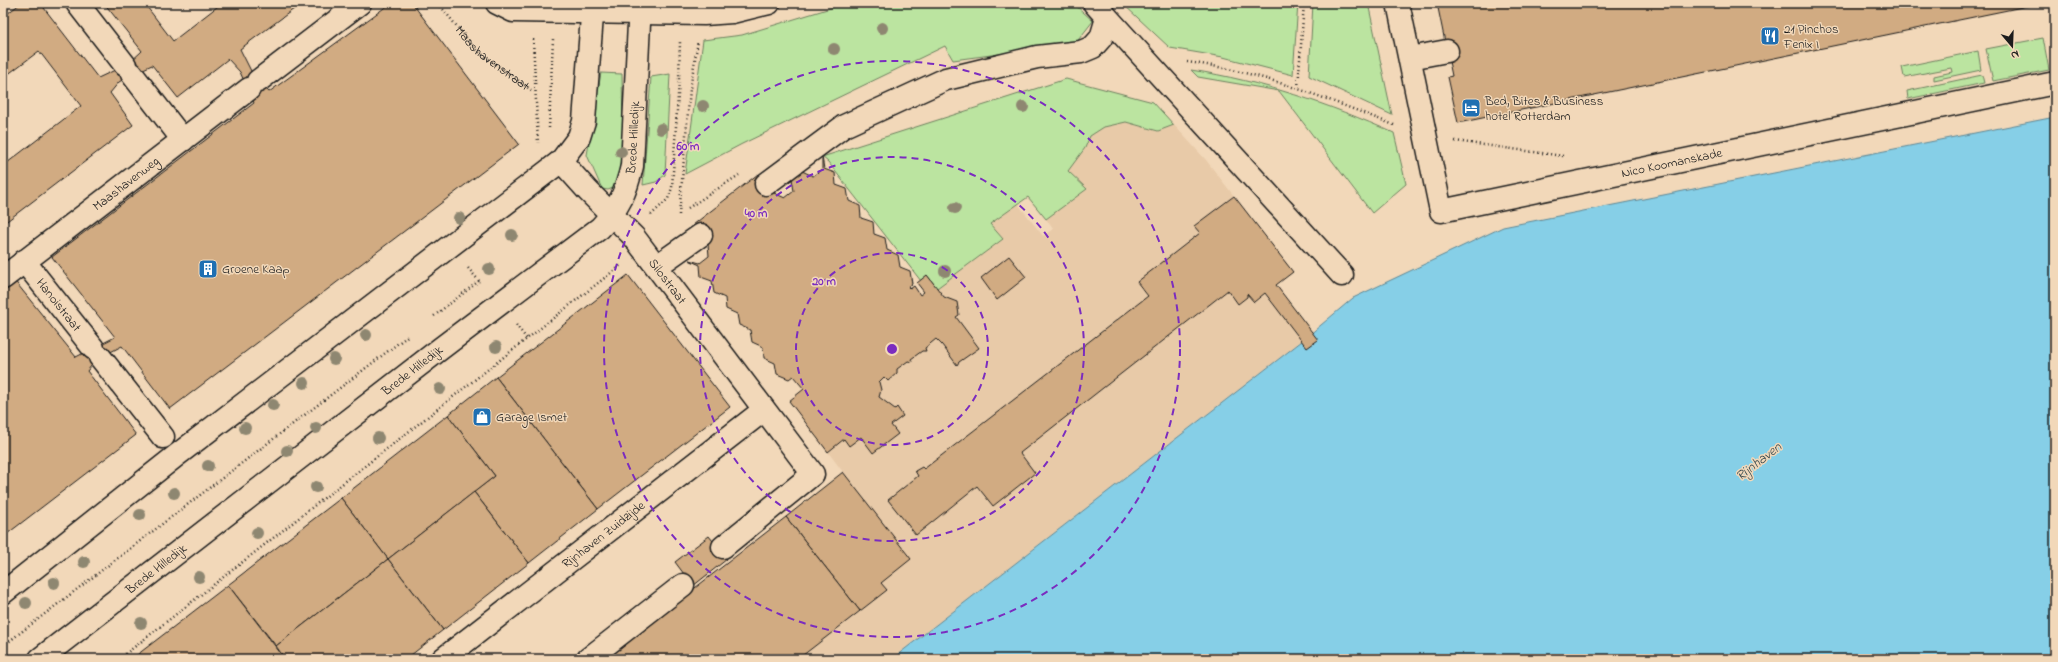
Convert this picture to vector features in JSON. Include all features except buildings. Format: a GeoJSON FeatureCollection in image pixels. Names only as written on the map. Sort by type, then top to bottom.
{"type":"FeatureCollection","features":[{"type":"Feature","properties":{"kind":"street"},"geometry":{"type":"LineString","coordinates":[[77,3],[183,140]]}},
{"type":"Feature","properties":{"kind":"street","name":"Maashavenweg"},"geometry":{"type":"LineString","coordinates":[[3,278],[360,3]]}},
{"type":"Feature","properties":{"kind":"street"},"geometry":{"type":"LineString","coordinates":[[497,3],[513,11],[593,7],[640,8],[704,14],[732,12],[769,3]]}},
{"type":"Feature","properties":{"kind":"street","name":"Nico Koomanskade"},"geometry":{"type":"LineString","coordinates":[[1398,3],[1441,211],[2055,84]]}},
{"type":"Feature","properties":{"kind":"street"},"geometry":{"type":"LineString","coordinates":[[3,593],[183,450],[561,161],[579,137],[584,120],[593,7]]}},
{"type":"Feature","properties":{"kind":"street","name":"Brede Hilledijk"},"geometry":{"type":"LineString","coordinates":[[40,659],[433,354],[600,228],[612,216],[626,192],[632,166],[640,8]]}},
{"type":"Feature","properties":{"kind":"street"},"geometry":{"type":"LineString","coordinates":[[1101,11],[1342,275]]}},
{"type":"Feature","properties":{"kind":"street"},"geometry":{"type":"LineString","coordinates":[[766,184],[844,126],[946,79],[1037,57],[1081,52],[1093,47],[1102,38],[1101,11]]}},
{"type":"Feature","properties":{"kind":"street"},"geometry":{"type":"LineString","coordinates":[[1410,58],[1446,51]]}},
{"type":"Feature","properties":{"kind":"street","name":"Silostraat"},"geometry":{"type":"LineString","coordinates":[[561,161],[657,266],[813,474],[723,546]]}},
{"type":"Feature","properties":{"kind":"street"},"geometry":{"type":"LineString","coordinates":[[657,266],[701,235]]}},
{"type":"Feature","properties":{"kind":"street","name":"Hanoistraat"},"geometry":{"type":"LineString","coordinates":[[24,261],[163,438]]}},
{"type":"Feature","properties":{"kind":"street","name":"Rijnhaven Zuidzijde"},"geometry":{"type":"LineString","coordinates":[[443,659],[764,410]]}},
{"type":"Feature","properties":{"kind":"street"},"geometry":{"type":"LineString","coordinates":[[588,659],[683,585]]}},
{"type":"Feature","properties":{"kind":"path"},"geometry":{"type":"LineString","coordinates":[[3,7],[8,3]]}},
{"type":"Feature","properties":{"kind":"path","name":"Maashavenstraat"},"geometry":{"type":"LineString","coordinates":[[438,3],[476,50],[535,92]]}},
{"type":"Feature","properties":{"kind":"path"},"geometry":{"type":"LineString","coordinates":[[1298,88],[1304,3]]}},
{"type":"Feature","properties":{"kind":"path"},"geometry":{"type":"LineString","coordinates":[[2054,3],[2055,8]]}},
{"type":"Feature","properties":{"kind":"path"},"geometry":{"type":"LineString","coordinates":[[533,34],[535,92],[539,142],[536,147]]}},
{"type":"Feature","properties":{"kind":"path"},"geometry":{"type":"LineString","coordinates":[[680,214],[690,90],[699,37]]}},
{"type":"Feature","properties":{"kind":"path"},"geometry":{"type":"LineString","coordinates":[[549,130],[552,43]]}},
{"type":"Feature","properties":{"kind":"path"},"geometry":{"type":"LineString","coordinates":[[1146,59],[1216,66],[1298,88],[1426,137],[1570,156]]}},
{"type":"Feature","properties":{"kind":"path"},"geometry":{"type":"LineString","coordinates":[[674,219],[743,173]]}},
{"type":"Feature","properties":{"kind":"path"},"geometry":{"type":"LineString","coordinates":[[119,659],[642,248]]}},
{"type":"Feature","properties":{"kind":"path"},"geometry":{"type":"LineString","coordinates":[[466,266],[483,286]]}},
{"type":"Feature","properties":{"kind":"path"},"geometry":{"type":"LineString","coordinates":[[429,320],[479,281]]}},
{"type":"Feature","properties":{"kind":"path"},"geometry":{"type":"LineString","coordinates":[[515,323],[527,339]]}},
{"type":"Feature","properties":{"kind":"path"},"geometry":{"type":"LineString","coordinates":[[3,646],[410,334]]}},
{"type":"Feature","properties":{"kind":"shaded area"},"geometry":{"type":"Polygon","coordinates":[[[1126,122],[1158,131],[1174,125],[1206,160],[1234,196],[1195,226],[1200,233],[1137,282],[1148,296],[924,469],[922,467],[915,471],[918,476],[888,500],[916,535],[977,486],[993,506],[1035,473],[1020,453],[1228,290],[1238,304],[1247,297],[1247,294],[1254,302],[1265,293],[1302,341],[892,659],[798,659],[886,590],[881,583],[843,472],[828,452],[844,439],[849,445],[861,437],[873,453],[898,434],[891,425],[903,415],[897,407],[895,409],[879,397],[881,390],[879,382],[884,377],[888,381],[897,373],[897,369],[908,361],[911,362],[911,359],[922,351],[925,351],[925,348],[936,339],[957,365],[959,361],[979,348],[956,317],[959,315],[957,302],[944,297],[937,288],[1003,239],[990,224],[1018,204],[1043,236],[1053,229],[1046,219],[1056,211],[1070,167],[1085,148],[1090,136],[1104,127],[1126,122]]]}},
{"type":"Feature","properties":{"kind":"green space"},"geometry":{"type":"Polygon","coordinates":[[[847,3],[1073,3],[1093,21],[1075,44],[953,60],[945,46],[742,144],[685,174],[703,40],[742,35],[847,3]]]}},
{"type":"Feature","properties":{"kind":"green space"},"geometry":{"type":"Polygon","coordinates":[[[1122,3],[1298,3],[1293,75],[1223,57],[1170,48],[1122,3]]]}},
{"type":"Feature","properties":{"kind":"green space"},"geometry":{"type":"Polygon","coordinates":[[[1313,3],[1368,3],[1392,115],[1309,76],[1313,3]]]}},
{"type":"Feature","properties":{"kind":"green space"},"geometry":{"type":"Polygon","coordinates":[[[2043,38],[2049,70],[1993,81],[1986,49],[2043,38]]]}},
{"type":"Feature","properties":{"kind":"green space"},"geometry":{"type":"Polygon","coordinates":[[[1978,51],[1981,70],[1934,80],[1934,76],[1952,72],[1951,68],[1904,77],[1902,67],[1978,51]]]}},
{"type":"Feature","properties":{"kind":"green space"},"geometry":{"type":"Polygon","coordinates":[[[1191,70],[1244,80],[1295,95],[1345,112],[1394,133],[1406,184],[1372,213],[1279,91],[1198,77],[1191,70]]]}},
{"type":"Feature","properties":{"kind":"green space"},"geometry":{"type":"Polygon","coordinates":[[[601,73],[622,74],[623,137],[618,182],[613,188],[608,190],[602,189],[587,155],[601,73]]]}},
{"type":"Feature","properties":{"kind":"green space"},"geometry":{"type":"Polygon","coordinates":[[[670,74],[665,175],[656,182],[643,185],[651,77],[670,74]]]}},
{"type":"Feature","properties":{"kind":"green space"},"geometry":{"type":"Polygon","coordinates":[[[1982,75],[1984,83],[1908,99],[1907,91],[1982,75]]]}},
{"type":"Feature","properties":{"kind":"green space"},"geometry":{"type":"Polygon","coordinates":[[[1066,79],[1153,102],[1174,125],[1158,131],[1126,122],[1104,127],[1090,136],[1085,148],[1068,171],[1087,189],[1046,219],[1028,197],[990,224],[1003,239],[937,288],[927,275],[921,281],[828,162],[822,157],[1066,79]]]}},
{"type":"Feature","properties":{"kind":"water","name":"Rijnhaven"},"geometry":{"type":"Polygon","coordinates":[[[2055,117],[2055,659],[892,659],[1302,341],[1353,298],[1503,227],[2055,117]]]}},
{"type":"Feature","properties":{"kind":"place","name":"21 Pinchos Fenix I"},"geometry":{"type":"Point","coordinates":[1770,36]}},
{"type":"Feature","properties":{"kind":"place","name":"Bed, Bites & Business hotel Rotterdam"},"geometry":{"type":"Point","coordinates":[1471,108]}},
{"type":"Feature","properties":{"kind":"place","name":"Groene Kaap"},"geometry":{"type":"Point","coordinates":[208,269]}},
{"type":"Feature","properties":{"kind":"place","name":"Garage Ismet"},"geometry":{"type":"Point","coordinates":[482,417]}}]}
